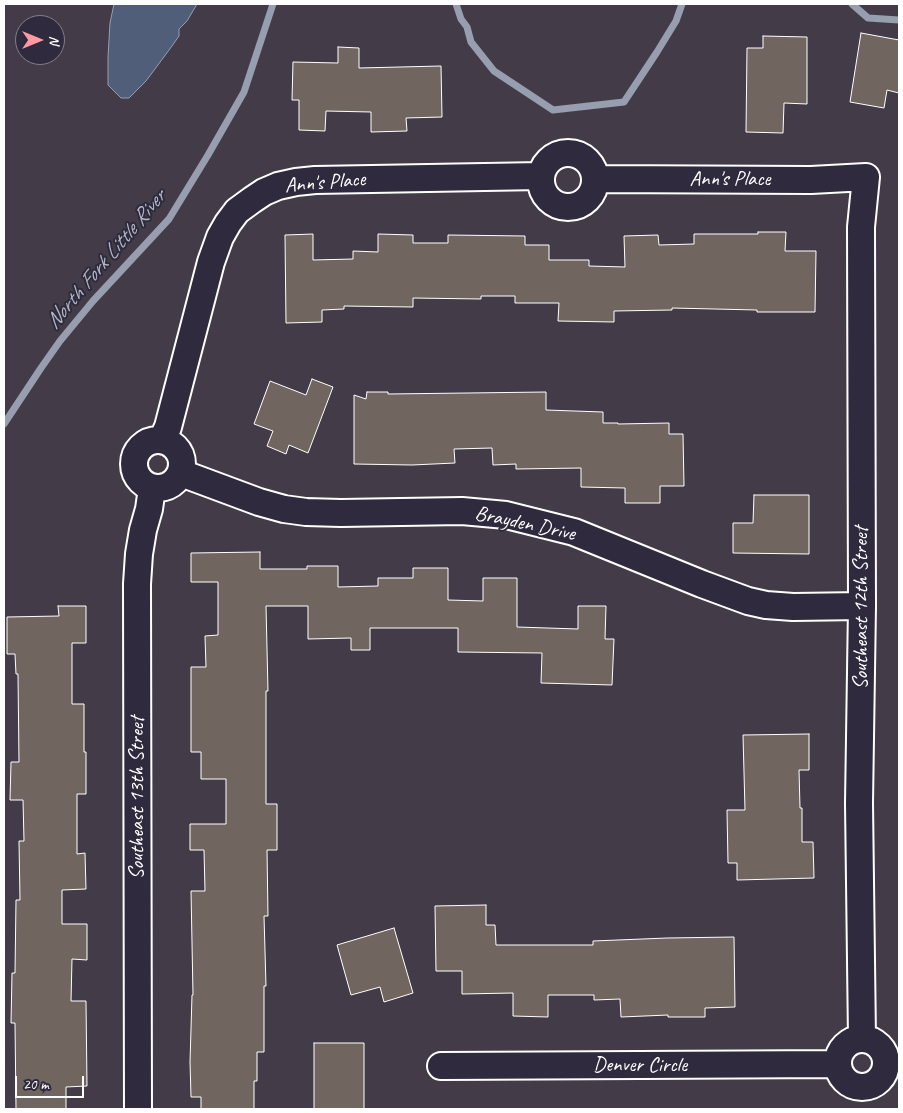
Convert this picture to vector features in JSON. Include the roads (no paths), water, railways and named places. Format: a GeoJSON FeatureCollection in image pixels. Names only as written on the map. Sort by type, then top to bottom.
{"type":"FeatureCollection","features":[{"type":"Feature","properties":{"kind":"street"},"geometry":{"type":"LineString","coordinates":[[567,153],[583,157],[590,166],[595,179],[590,195],[579,204],[563,206],[549,199],[543,190],[541,176],[544,168],[552,158],[567,153]]}},
{"type":"Feature","properties":{"kind":"street","name":"Ann's Place"},"geometry":{"type":"LineString","coordinates":[[162,440],[168,427],[211,262],[228,222],[237,211],[252,200],[278,186],[315,180],[541,176]]}},
{"type":"Feature","properties":{"kind":"street","name":"Ann's Place"},"geometry":{"type":"LineString","coordinates":[[595,179],[811,180],[866,177]]}},
{"type":"Feature","properties":{"kind":"street","name":"Southeast 12th Street"},"geometry":{"type":"LineString","coordinates":[[862,1039],[859,803],[862,606],[861,227],[866,177]]}},
{"type":"Feature","properties":{"kind":"street"},"geometry":{"type":"LineString","coordinates":[[152,440],[169,442],[176,447],[182,458],[181,473],[170,486],[160,489],[152,488],[141,482],[136,473],[134,462],[136,453],[142,446],[152,440]]}},
{"type":"Feature","properties":{"kind":"street","name":"Brayden Drive"},"geometry":{"type":"LineString","coordinates":[[181,473],[259,502],[284,509],[306,512],[462,510],[506,515],[574,532],[748,601],[766,605],[792,607],[862,606]]}},
{"type":"Feature","properties":{"kind":"street","name":"Southeast 13th Street"},"geometry":{"type":"LineString","coordinates":[[138,1109],[138,584],[139,554],[152,488]]}},
{"type":"Feature","properties":{"kind":"street"},"geometry":{"type":"LineString","coordinates":[[862,1039],[875,1043],[881,1049],[885,1057],[886,1066],[883,1075],[876,1083],[871,1085],[861,1098],[852,1084],[847,1082],[838,1064],[843,1049],[848,1043],[862,1039]]}},
{"type":"Feature","properties":{"kind":"street","name":"Denver Circle"},"geometry":{"type":"LineString","coordinates":[[442,1066],[838,1064]]}},
{"type":"Feature","properties":{"kind":"water"},"geometry":{"type":"Polygon","coordinates":[[[114,4],[197,4],[187,21],[179,29],[179,36],[172,46],[146,81],[129,98],[121,98],[108,85],[110,23],[114,4]]]}},
{"type":"Feature","properties":{"kind":"waterway","name":"North Fork Little River"},"geometry":{"type":"LineString","coordinates":[[4,424],[60,341],[93,301],[169,219],[244,92],[273,4]]}},
{"type":"Feature","properties":{"kind":"waterway"},"geometry":{"type":"LineString","coordinates":[[456,4],[461,19],[467,27],[471,42],[494,71],[553,110],[624,102],[676,21],[682,4]]}},
{"type":"Feature","properties":{"kind":"waterway"},"geometry":{"type":"LineString","coordinates":[[852,4],[868,18],[899,20]]}}]}
